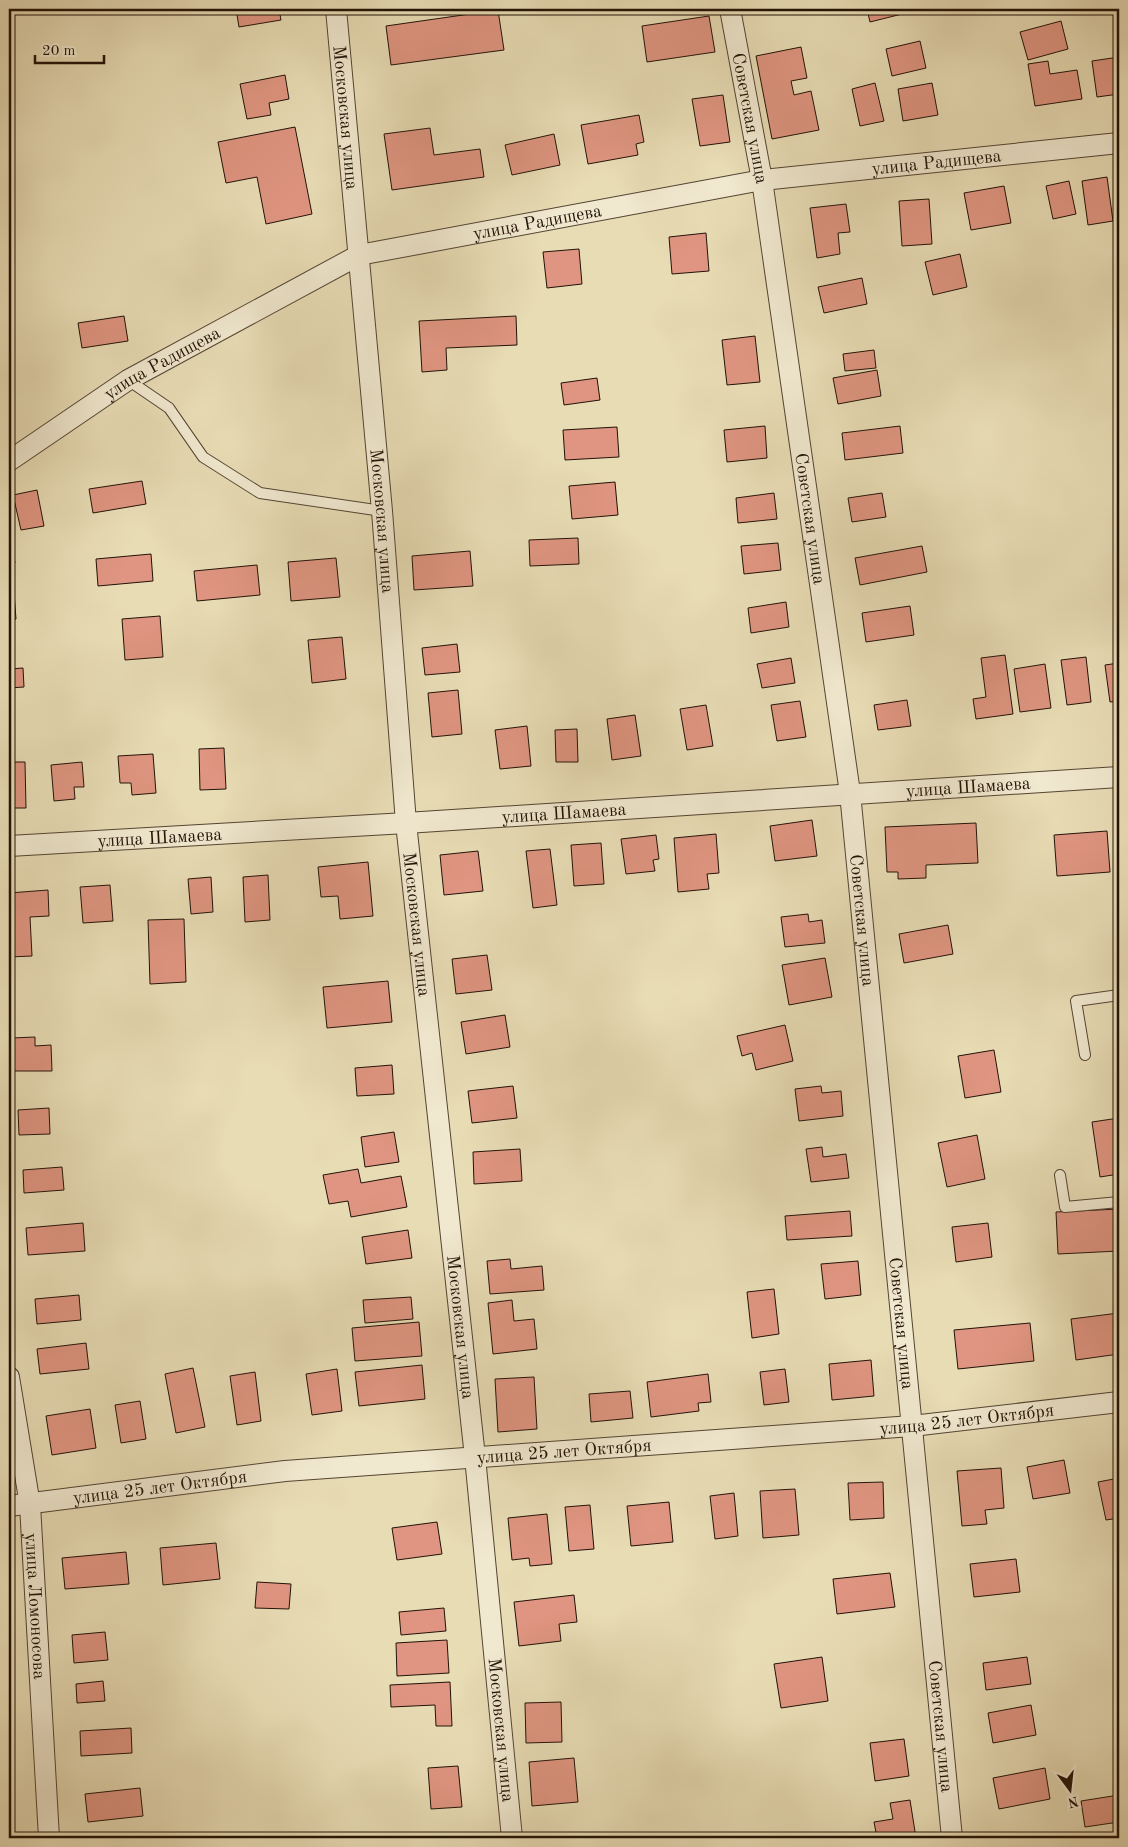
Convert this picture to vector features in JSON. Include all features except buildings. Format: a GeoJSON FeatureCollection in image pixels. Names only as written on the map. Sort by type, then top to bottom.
{"type":"FeatureCollection","features":[{"type":"Feature","properties":{"kind":"street","name":"Московская улица"},"geometry":{"type":"LineString","coordinates":[[336,9],[382,511],[406,823],[475,1457],[512,1838]]}},
{"type":"Feature","properties":{"kind":"street","name":"Советская улица"},"geometry":{"type":"LineString","coordinates":[[730,9],[762,180],[850,793],[952,1838]]}},
{"type":"Feature","properties":{"kind":"street","name":"улица Радищева"},"geometry":{"type":"LineString","coordinates":[[9,461],[128,380],[359,255],[762,180],[1119,142]]}},
{"type":"Feature","properties":{"kind":"street","name":"улица Шамаева"},"geometry":{"type":"LineString","coordinates":[[9,846],[406,823],[1119,777]]}},
{"type":"Feature","properties":{"kind":"street","name":"улица Ломоносова"},"geometry":{"type":"LineString","coordinates":[[9,1376],[30,1505],[49,1838]]}},
{"type":"Feature","properties":{"kind":"street","name":"улица 25 лет Октября"},"geometry":{"type":"LineString","coordinates":[[9,1506],[30,1505],[285,1471],[912,1426],[1119,1402]]}},
{"type":"Feature","properties":{"kind":"lane"},"geometry":{"type":"LineString","coordinates":[[128,380],[169,408],[203,457],[260,493],[382,511]]}},
{"type":"Feature","properties":{"kind":"lane"},"geometry":{"type":"LineString","coordinates":[[1085,1055],[1076,1001],[1119,995]]}},
{"type":"Feature","properties":{"kind":"lane"},"geometry":{"type":"LineString","coordinates":[[1060,1175],[1065,1207],[1119,1202]]}}]}
